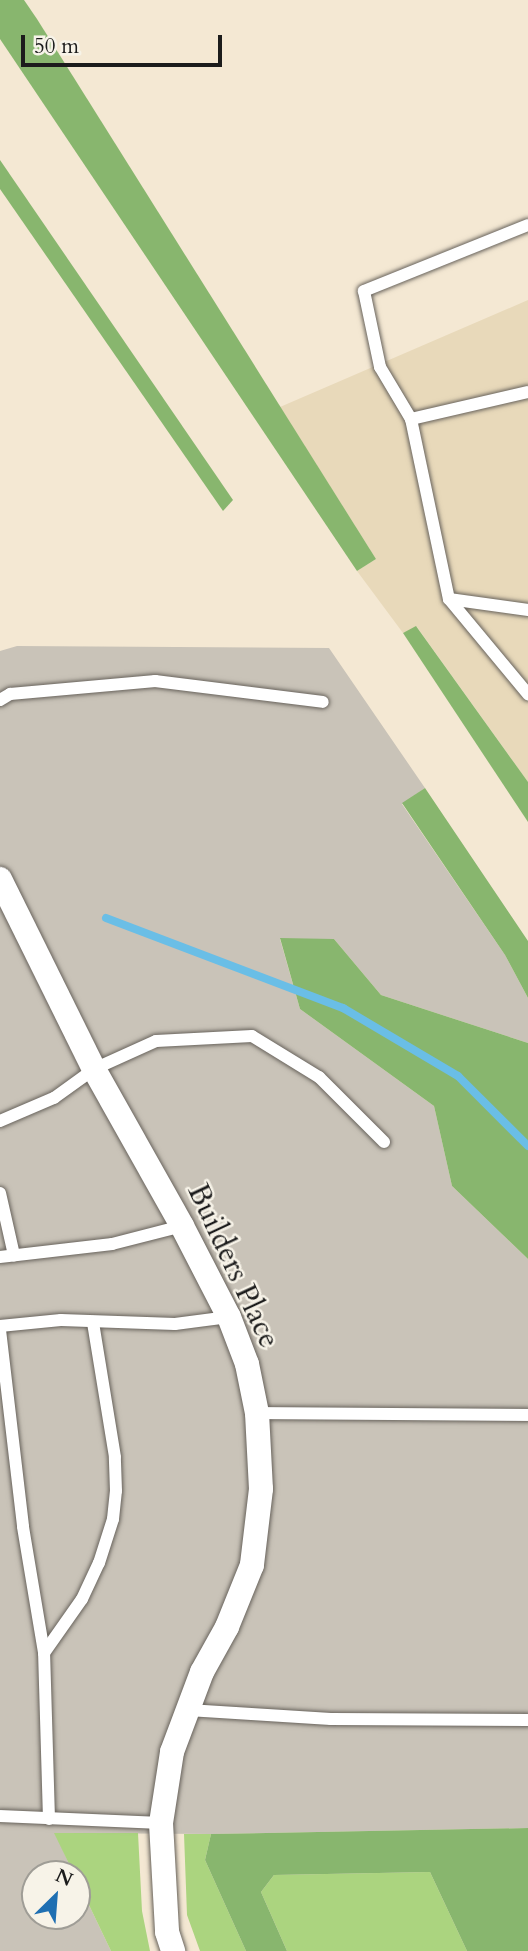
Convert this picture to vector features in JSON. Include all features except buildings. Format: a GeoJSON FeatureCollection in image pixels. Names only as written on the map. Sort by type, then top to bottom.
{"type":"FeatureCollection","features":[{"type":"Feature","properties":{"kind":"street","name":"Builders Place"},"geometry":{"type":"LineString","coordinates":[[0,880],[94,1069],[182,1226],[229,1317],[247,1364],[257,1413],[261,1489],[252,1565],[172,1752],[161,1823],[167,1932],[173,1951]]}},
{"type":"Feature","properties":{"kind":"lane"},"geometry":{"type":"LineString","coordinates":[[528,225],[365,291],[380,367],[411,419],[449,600],[528,694]]}},
{"type":"Feature","properties":{"kind":"lane"},"geometry":{"type":"LineString","coordinates":[[411,419],[528,392]]}},
{"type":"Feature","properties":{"kind":"lane"},"geometry":{"type":"LineString","coordinates":[[449,600],[528,610]]}},
{"type":"Feature","properties":{"kind":"lane"},"geometry":{"type":"LineString","coordinates":[[0,700],[10,694],[155,681],[323,702]]}},
{"type":"Feature","properties":{"kind":"lane"},"geometry":{"type":"LineString","coordinates":[[0,1121],[54,1098],[94,1069],[156,1041],[252,1036],[319,1077],[384,1142]]}},
{"type":"Feature","properties":{"kind":"lane"},"geometry":{"type":"LineString","coordinates":[[0,1194],[14,1255]]}},
{"type":"Feature","properties":{"kind":"lane"},"geometry":{"type":"LineString","coordinates":[[0,1256],[113,1244],[182,1226]]}},
{"type":"Feature","properties":{"kind":"lane"},"geometry":{"type":"LineString","coordinates":[[49,1818],[44,1653],[23,1527],[0,1328],[61,1320],[175,1324],[229,1317]]}},
{"type":"Feature","properties":{"kind":"lane"},"geometry":{"type":"LineString","coordinates":[[44,1653],[82,1599],[99,1563],[113,1519],[115,1457],[93,1322]]}},
{"type":"Feature","properties":{"kind":"lane"},"geometry":{"type":"LineString","coordinates":[[257,1413],[528,1415]]}},
{"type":"Feature","properties":{"kind":"lane"},"geometry":{"type":"LineString","coordinates":[[188,1710],[331,1719],[528,1720]]}},
{"type":"Feature","properties":{"kind":"lane"},"geometry":{"type":"LineString","coordinates":[[0,1816],[161,1823]]}},
{"type":"Feature","properties":{"kind":"shaded area"},"geometry":{"type":"Polygon","coordinates":[[[528,300],[528,782],[417,627],[403,633],[357,571],[376,559],[280,407],[528,300]]]}},
{"type":"Feature","properties":{"kind":"shaded area"},"geometry":{"type":"Polygon","coordinates":[[[17,646],[329,648],[425,788],[402,804],[505,955],[528,998],[528,1043],[381,995],[334,939],[280,939],[300,1009],[434,1106],[452,1186],[528,1259],[528,1828],[211,1834],[55,1833],[68,1860],[21,1860],[21,1930],[91,1930],[91,1909],[111,1951],[0,1951],[0,651],[17,646]]]}},
{"type":"Feature","properties":{"kind":"green space"},"geometry":{"type":"Polygon","coordinates":[[[0,0],[24,0],[37,19],[376,559],[357,571],[0,39],[0,0]]]}},
{"type":"Feature","properties":{"kind":"green space"},"geometry":{"type":"Polygon","coordinates":[[[0,160],[233,500],[223,511],[0,189],[0,160]]]}},
{"type":"Feature","properties":{"kind":"green space"},"geometry":{"type":"Polygon","coordinates":[[[416,626],[528,782],[528,822],[403,633],[416,626]]]}},
{"type":"Feature","properties":{"kind":"green space"},"geometry":{"type":"Polygon","coordinates":[[[425,788],[528,941],[528,998],[505,955],[402,803],[425,788]]]}},
{"type":"Feature","properties":{"kind":"green space"},"geometry":{"type":"Polygon","coordinates":[[[280,938],[334,939],[381,995],[528,1043],[528,1259],[452,1186],[434,1106],[300,1009],[280,938]]]}},
{"type":"Feature","properties":{"kind":"green space"},"geometry":{"type":"Polygon","coordinates":[[[528,1828],[528,1951],[467,1951],[430,1872],[274,1875],[261,1892],[287,1951],[246,1951],[205,1860],[211,1834],[528,1828]]]}},
{"type":"Feature","properties":{"kind":"green space"},"geometry":{"type":"Polygon","coordinates":[[[54,1833],[138,1833],[142,1911],[150,1951],[111,1951],[91,1909],[91,1860],[67,1860],[54,1833]]]}},
{"type":"Feature","properties":{"kind":"green space"},"geometry":{"type":"Polygon","coordinates":[[[184,1834],[211,1834],[205,1860],[246,1951],[200,1951],[187,1915],[184,1834]]]}},
{"type":"Feature","properties":{"kind":"green space"},"geometry":{"type":"Polygon","coordinates":[[[430,1872],[467,1951],[287,1951],[261,1892],[274,1875],[430,1872]]]}},
{"type":"Feature","properties":{"kind":"waterway"},"geometry":{"type":"LineString","coordinates":[[106,918],[343,1008],[458,1076],[528,1146]]}}]}
